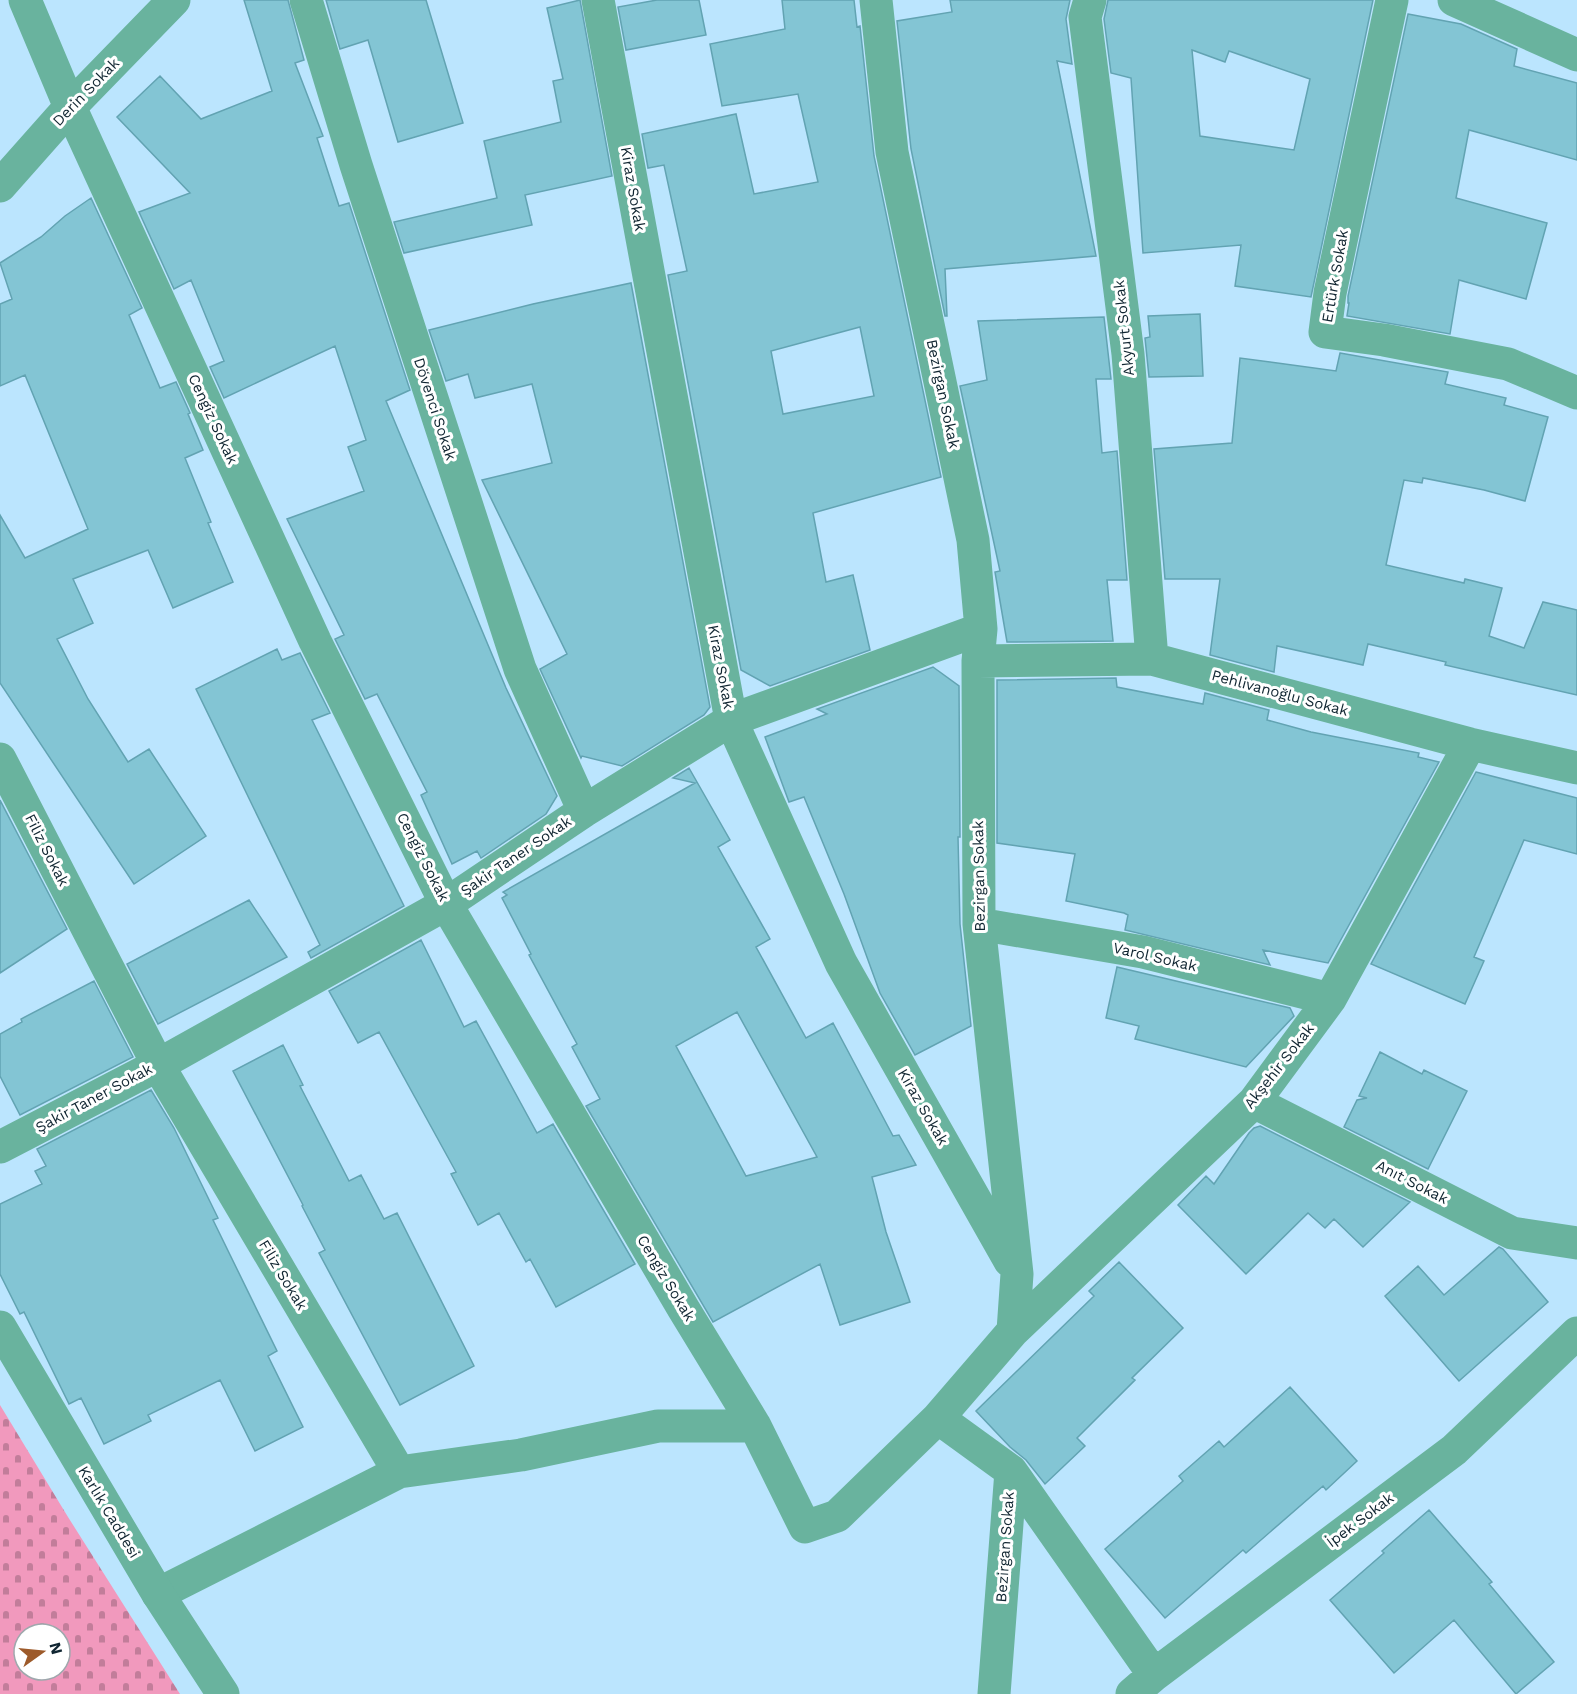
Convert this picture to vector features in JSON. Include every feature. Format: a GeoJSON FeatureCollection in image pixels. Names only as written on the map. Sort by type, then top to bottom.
{"type":"FeatureCollection","features":[{"type":"Feature","properties":{"kind":"street","name":"Cengiz Sokak"},"geometry":{"type":"LineString","coordinates":[[25,0],[70,107],[315,641],[446,904],[683,1308],[755,1426],[805,1527],[837,1516],[938,1418]]}},
{"type":"Feature","properties":{"kind":"street","name":"Derin Sokak"},"geometry":{"type":"LineString","coordinates":[[0,186],[70,107],[174,0]]}},
{"type":"Feature","properties":{"kind":"street","name":"Dövenci Sokak"},"geometry":{"type":"LineString","coordinates":[[306,0],[356,165],[520,669],[584,811]]}},
{"type":"Feature","properties":{"kind":"street","name":"Kiraz Sokak"},"geometry":{"type":"LineString","coordinates":[[598,0],[731,720],[841,963],[1017,1274]]}},
{"type":"Feature","properties":{"kind":"street","name":"Bezirgan Sokak"},"geometry":{"type":"LineString","coordinates":[[876,0],[892,152],[973,540],[981,629],[978,661],[979,924],[1017,1274],[1013,1331]]}},
{"type":"Feature","properties":{"kind":"street","name":"Akyurt Sokak"},"geometry":{"type":"LineString","coordinates":[[1090,0],[1085,17],[1128,354],[1152,659]]}},
{"type":"Feature","properties":{"kind":"street","name":"Ertürk Sokak"},"geometry":{"type":"LineString","coordinates":[[1392,0],[1330,293],[1325,332],[1384,340],[1508,364],[1577,393]]}},
{"type":"Feature","properties":{"kind":"street"},"geometry":{"type":"LineString","coordinates":[[1454,0],[1577,55]]}},
{"type":"Feature","properties":{"kind":"street","name":"Şakir Taner Sokak"},"geometry":{"type":"LineString","coordinates":[[0,1147],[158,1065],[446,904],[584,811],[731,720],[981,629]]}},
{"type":"Feature","properties":{"kind":"street","name":"Pehlivanoğlu Sokak"},"geometry":{"type":"LineString","coordinates":[[978,661],[1152,659],[1470,744],[1577,768]]}},
{"type":"Feature","properties":{"kind":"street","name":"Akşehir Sokak"},"geometry":{"type":"LineString","coordinates":[[1013,1331],[1254,1102],[1330,999],[1470,744]]}},
{"type":"Feature","properties":{"kind":"street","name":"Filiz Sokak"},"geometry":{"type":"LineString","coordinates":[[0,759],[158,1065],[399,1472]]}},
{"type":"Feature","properties":{"kind":"street","name":"Varol Sokak"},"geometry":{"type":"LineString","coordinates":[[979,924],[1143,952],[1330,999]]}},
{"type":"Feature","properties":{"kind":"street","name":"Anıt Sokak"},"geometry":{"type":"LineString","coordinates":[[1254,1102],[1512,1233],[1577,1243]]}},
{"type":"Feature","properties":{"kind":"street","name":"Karlık Caddesi"},"geometry":{"type":"LineString","coordinates":[[0,1327],[158,1594],[224,1694]]}},
{"type":"Feature","properties":{"kind":"street"},"geometry":{"type":"LineString","coordinates":[[938,1418],[1013,1331]]}},
{"type":"Feature","properties":{"kind":"street","name":"İpek Sokak"},"geometry":{"type":"LineString","coordinates":[[1143,1684],[1454,1450],[1577,1333]]}},
{"type":"Feature","properties":{"kind":"street","name":"Bezirgan Sokak"},"geometry":{"type":"LineString","coordinates":[[938,1418],[1011,1471],[994,1694]]}},
{"type":"Feature","properties":{"kind":"street"},"geometry":{"type":"LineString","coordinates":[[158,1594],[399,1472],[521,1455],[658,1426],[755,1426]]}},
{"type":"Feature","properties":{"kind":"street"},"geometry":{"type":"LineString","coordinates":[[1011,1471],[1143,1684]]}},
{"type":"Feature","properties":{"kind":"green space"},"geometry":{"type":"Polygon","coordinates":[[[0,1405],[68,1517],[180,1694],[0,1694],[0,1405]]]}},
{"type":"Feature","properties":{"kind":"building"},"geometry":{"type":"Polygon","coordinates":[[[244,0],[288,0],[304,60],[295,63],[323,136],[317,138],[339,206],[349,203],[410,390],[386,401],[506,688],[557,796],[546,814],[481,858],[477,851],[452,864],[421,795],[427,792],[377,694],[365,699],[335,639],[344,635],[287,519],[364,491],[348,447],[366,440],[335,346],[224,398],[210,367],[224,361],[191,280],[174,289],[139,212],[190,193],[117,117],[160,76],[201,119],[272,91],[244,0]]]}},
{"type":"Feature","properties":{"kind":"building"},"geometry":{"type":"Polygon","coordinates":[[[326,0],[426,0],[463,123],[398,142],[368,40],[340,49],[326,0]]]}},
{"type":"Feature","properties":{"kind":"building"},"geometry":{"type":"Polygon","coordinates":[[[580,0],[612,176],[525,195],[532,225],[404,253],[394,222],[497,198],[484,141],[561,122],[553,81],[563,79],[547,8],[580,0]]]}},
{"type":"Feature","properties":{"kind":"building"},"geometry":{"type":"Polygon","coordinates":[[[657,0],[699,0],[706,35],[626,50],[618,7],[657,0]]]}},
{"type":"Feature","properties":{"kind":"building"},"geometry":{"type":"Polygon","coordinates":[[[782,0],[854,0],[857,27],[860,26],[874,156],[941,477],[813,513],[826,582],[853,575],[870,650],[770,686],[741,670],[668,275],[687,271],[664,165],[648,168],[642,134],[736,114],[754,194],[818,182],[798,94],[722,106],[710,44],[785,29],[782,0]],[[860,327],[771,351],[783,414],[874,396],[860,327]]]}},
{"type":"Feature","properties":{"kind":"building"},"geometry":{"type":"Polygon","coordinates":[[[950,0],[1070,0],[1066,19],[1072,64],[1057,61],[1096,256],[945,269],[947,316],[945,316],[911,149],[897,21],[952,12],[950,0]]]}},
{"type":"Feature","properties":{"kind":"building"},"geometry":{"type":"Polygon","coordinates":[[[1108,0],[1373,0],[1311,297],[1235,286],[1241,245],[1143,253],[1131,78],[1111,73],[1104,19],[1108,0]],[[1192,50],[1200,136],[1294,150],[1310,79],[1229,51],[1225,62],[1192,50]]]}},
{"type":"Feature","properties":{"kind":"building"},"geometry":{"type":"Polygon","coordinates":[[[1408,14],[1461,24],[1517,49],[1514,66],[1577,83],[1577,160],[1469,130],[1456,198],[1547,223],[1526,299],[1459,280],[1450,334],[1347,316],[1348,296],[1408,14]]]}},
{"type":"Feature","properties":{"kind":"building"},"geometry":{"type":"Polygon","coordinates":[[[91,198],[142,308],[129,315],[160,388],[176,382],[190,413],[188,414],[203,450],[185,458],[211,522],[208,523],[233,582],[173,608],[148,550],[73,579],[93,623],[57,639],[88,699],[128,762],[149,749],[206,836],[134,884],[0,683],[0,515],[25,558],[88,529],[25,375],[0,386],[0,304],[12,299],[0,263],[41,237],[91,198]]]}},
{"type":"Feature","properties":{"kind":"building"},"geometry":{"type":"Polygon","coordinates":[[[631,283],[710,707],[704,715],[622,766],[582,756],[581,758],[540,669],[567,654],[482,480],[552,463],[532,384],[475,398],[468,374],[446,381],[429,330],[631,283]]]}},
{"type":"Feature","properties":{"kind":"building"},"geometry":{"type":"Polygon","coordinates":[[[1200,314],[1203,376],[1149,377],[1145,338],[1150,337],[1148,316],[1200,314]]]}},
{"type":"Feature","properties":{"kind":"building"},"geometry":{"type":"Polygon","coordinates":[[[1104,317],[1111,379],[1096,379],[1102,453],[1117,451],[1127,580],[1107,580],[1113,641],[1007,642],[995,572],[1000,571],[960,386],[987,380],[978,321],[1104,317]]]}},
{"type":"Feature","properties":{"kind":"building"},"geometry":{"type":"Polygon","coordinates":[[[1340,353],[1448,372],[1445,384],[1506,398],[1504,405],[1548,417],[1525,501],[1423,478],[1422,483],[1404,480],[1386,565],[1464,583],[1465,579],[1502,588],[1489,636],[1524,648],[1543,602],[1577,610],[1577,695],[1445,665],[1446,662],[1368,644],[1363,665],[1277,646],[1274,672],[1210,655],[1220,579],[1165,579],[1154,449],[1232,443],[1240,358],[1336,371],[1340,353]]]}},
{"type":"Feature","properties":{"kind":"building"},"geometry":{"type":"Polygon","coordinates":[[[277,649],[282,660],[300,653],[330,713],[312,720],[404,906],[311,958],[308,952],[320,945],[196,689],[277,649]]]}},
{"type":"Feature","properties":{"kind":"building"},"geometry":{"type":"Polygon","coordinates":[[[933,667],[959,686],[960,924],[971,1026],[915,1055],[880,993],[844,894],[804,797],[789,802],[765,737],[827,714],[817,709],[933,667]]]}},
{"type":"Feature","properties":{"kind":"building"},"geometry":{"type":"Polygon","coordinates":[[[1116,678],[1117,687],[1203,704],[1205,693],[1269,710],[1267,720],[1311,732],[1419,753],[1418,757],[1439,762],[1328,963],[1263,950],[1270,965],[1125,930],[1128,915],[1124,913],[1066,901],[1075,854],[997,843],[997,680],[1116,678]]]}},
{"type":"Feature","properties":{"kind":"building"},"geometry":{"type":"Polygon","coordinates":[[[689,768],[730,840],[718,847],[770,939],[756,947],[806,1038],[833,1023],[893,1136],[899,1135],[916,1165],[872,1177],[886,1232],[910,1302],[840,1325],[820,1264],[713,1322],[586,1106],[600,1099],[572,1047],[577,1044],[529,955],[531,954],[502,898],[507,895],[503,892],[695,783],[673,778],[689,768]],[[737,1012],[676,1046],[746,1176],[817,1157],[737,1012]]]}},
{"type":"Feature","properties":{"kind":"building"},"geometry":{"type":"Polygon","coordinates":[[[1476,772],[1577,798],[1577,854],[1524,840],[1474,957],[1484,961],[1465,1004],[1371,964],[1476,772]]]}},
{"type":"Feature","properties":{"kind":"building"},"geometry":{"type":"Polygon","coordinates":[[[0,800],[67,929],[0,973],[0,800]]]}},
{"type":"Feature","properties":{"kind":"building"},"geometry":{"type":"Polygon","coordinates":[[[249,900],[287,957],[158,1024],[127,964],[249,900]]]}},
{"type":"Feature","properties":{"kind":"building"},"geometry":{"type":"Polygon","coordinates":[[[421,940],[464,1027],[476,1021],[537,1133],[553,1124],[635,1264],[556,1307],[530,1259],[526,1262],[499,1213],[478,1225],[451,1174],[456,1172],[379,1032],[358,1043],[329,991],[421,940]]]}},
{"type":"Feature","properties":{"kind":"building"},"geometry":{"type":"Polygon","coordinates":[[[1117,967],[1290,1008],[1294,1016],[1246,1067],[1135,1039],[1139,1026],[1106,1018],[1117,967]]]}},
{"type":"Feature","properties":{"kind":"building"},"geometry":{"type":"Polygon","coordinates":[[[94,981],[133,1057],[20,1115],[0,1076],[0,1034],[22,1022],[21,1019],[94,981]]]}},
{"type":"Feature","properties":{"kind":"building"},"geometry":{"type":"Polygon","coordinates":[[[283,1045],[303,1085],[300,1086],[349,1181],[361,1175],[384,1219],[397,1213],[474,1366],[400,1405],[319,1253],[325,1250],[233,1071],[283,1045]]]}},
{"type":"Feature","properties":{"kind":"building"},"geometry":{"type":"Polygon","coordinates":[[[1380,1052],[1422,1074],[1424,1070],[1467,1091],[1428,1169],[1344,1127],[1357,1100],[1367,1098],[1359,1096],[1380,1052]]]}},
{"type":"Feature","properties":{"kind":"building"},"geometry":{"type":"Polygon","coordinates":[[[151,1090],[174,1128],[218,1218],[213,1220],[277,1351],[268,1356],[303,1427],[255,1451],[220,1380],[148,1415],[151,1421],[104,1444],[81,1398],[69,1404],[24,1312],[20,1314],[0,1274],[0,1204],[42,1184],[35,1171],[46,1166],[37,1149],[151,1090]]]}},
{"type":"Feature","properties":{"kind":"building"},"geometry":{"type":"Polygon","coordinates":[[[1260,1126],[1410,1202],[1363,1247],[1334,1219],[1325,1228],[1308,1213],[1246,1274],[1178,1205],[1206,1176],[1214,1184],[1249,1133],[1260,1126]]]}},
{"type":"Feature","properties":{"kind":"building"},"geometry":{"type":"Polygon","coordinates":[[[1499,1247],[1548,1302],[1459,1381],[1385,1296],[1418,1266],[1444,1295],[1499,1247]]]}},
{"type":"Feature","properties":{"kind":"building"},"geometry":{"type":"Polygon","coordinates":[[[1119,1262],[1183,1328],[1132,1378],[1135,1380],[1077,1438],[1085,1446],[1045,1484],[1026,1460],[1010,1447],[976,1411],[1094,1296],[1089,1291],[1119,1262]]]}},
{"type":"Feature","properties":{"kind":"building"},"geometry":{"type":"Polygon","coordinates":[[[1290,1387],[1357,1461],[1326,1490],[1323,1486],[1246,1553],[1243,1550],[1165,1618],[1105,1549],[1183,1481],[1179,1476],[1219,1441],[1224,1447],[1290,1387]]]}},
{"type":"Feature","properties":{"kind":"building"},"geometry":{"type":"Polygon","coordinates":[[[1429,1510],[1492,1582],[1489,1584],[1554,1662],[1516,1694],[1454,1620],[1394,1673],[1330,1600],[1429,1510]]]}}]}
